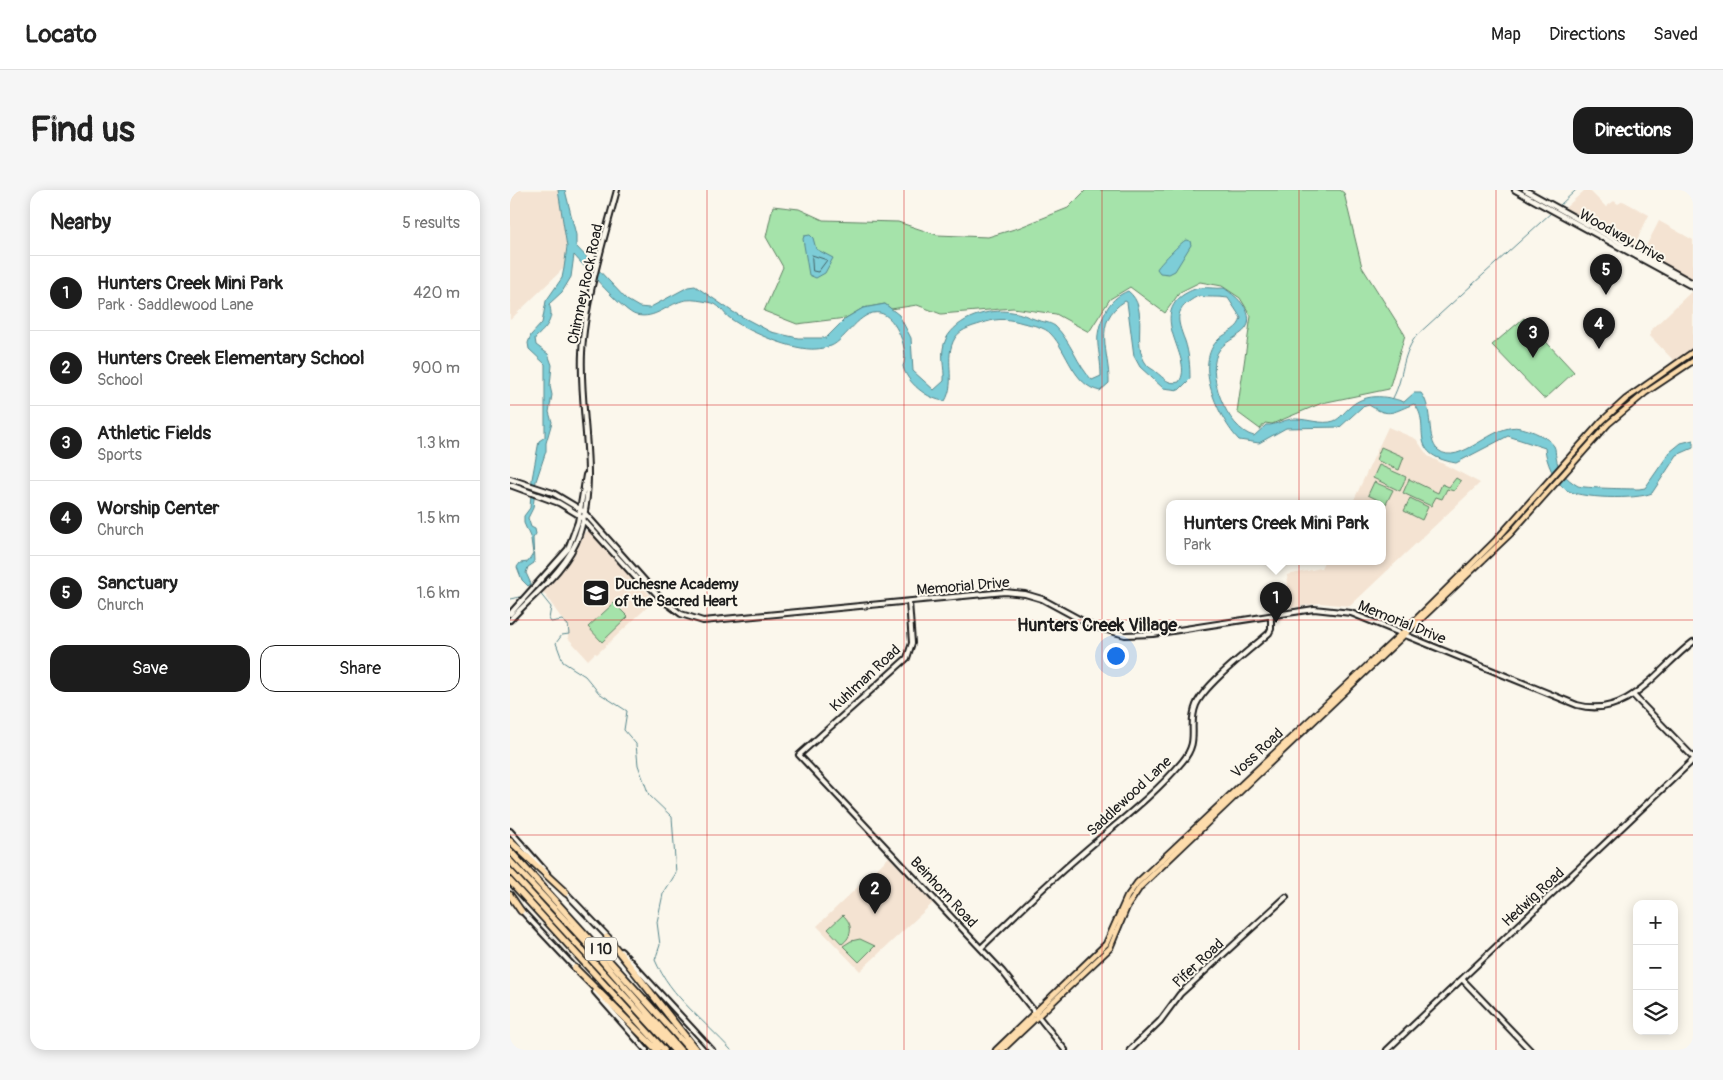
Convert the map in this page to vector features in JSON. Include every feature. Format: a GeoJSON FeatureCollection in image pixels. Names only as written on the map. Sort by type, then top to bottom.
{"type":"FeatureCollection","features":[{"type":"Feature","properties":{"kind":"highway"},"geometry":{"type":"LineString","coordinates":[[510,841],[566,893]]}},
{"type":"Feature","properties":{"kind":"highway","name":"I 10"},"geometry":{"type":"LineString","coordinates":[[510,851],[690,1050]]}},
{"type":"Feature","properties":{"kind":"highway"},"geometry":{"type":"LineString","coordinates":[[510,861],[589,946],[680,1050]]}},
{"type":"Feature","properties":{"kind":"highway"},"geometry":{"type":"LineString","coordinates":[[510,871],[674,1050]]}},
{"type":"Feature","properties":{"kind":"highway","name":"I 10"},"geometry":{"type":"LineString","coordinates":[[510,881],[664,1050]]}},
{"type":"Feature","properties":{"kind":"highway"},"geometry":{"type":"LineString","coordinates":[[510,897],[521,911]]}},
{"type":"Feature","properties":{"kind":"highway"},"geometry":{"type":"LineString","coordinates":[[607,936],[696,1050]]}},
{"type":"Feature","properties":{"kind":"highway"},"geometry":{"type":"LineString","coordinates":[[575,968],[657,1050]]}},
{"type":"Feature","properties":{"kind":"main road","name":"Voss Road"},"geometry":{"type":"LineString","coordinates":[[1518,520],[1548,481],[1584,440],[1621,403],[1693,352]]}},
{"type":"Feature","properties":{"kind":"main road","name":"Voss Road"},"geometry":{"type":"LineString","coordinates":[[996,1050],[1110,948],[1139,885],[1404,634],[1553,485],[1608,424],[1635,400],[1693,361]]}},
{"type":"Feature","properties":{"kind":"main road"},"geometry":{"type":"LineString","coordinates":[[1674,365],[1678,371]]}},
{"type":"Feature","properties":{"kind":"main road"},"geometry":{"type":"LineString","coordinates":[[1584,440],[1592,442]]}},
{"type":"Feature","properties":{"kind":"main road","name":"Voss Road"},"geometry":{"type":"LineString","coordinates":[[1002,1050],[1036,1015]]}},
{"type":"Feature","properties":{"kind":"street","name":"Chimney Rock Road"},"geometry":{"type":"LineString","coordinates":[[510,620],[574,546],[579,534],[587,472],[582,389],[582,353],[592,294],[617,190]]}},
{"type":"Feature","properties":{"kind":"street","name":"Woodway Drive"},"geometry":{"type":"LineString","coordinates":[[1515,190],[1637,252],[1693,287]]}},
{"type":"Feature","properties":{"kind":"street","name":"Woodway Drive"},"geometry":{"type":"LineString","coordinates":[[1525,190],[1547,205]]}},
{"type":"Feature","properties":{"kind":"street","name":"Woodway Drive"},"geometry":{"type":"LineString","coordinates":[[1571,218],[1622,249],[1693,283]]}},
{"type":"Feature","properties":{"kind":"street"},"geometry":{"type":"LineString","coordinates":[[1622,249],[1637,252]]}},
{"type":"Feature","properties":{"kind":"street","name":"Memorial Drive"},"geometry":{"type":"LineString","coordinates":[[510,478],[542,488],[582,510],[643,576],[646,583],[670,607],[681,614],[703,620],[1005,592],[1025,594],[1042,599],[1102,631],[1125,635],[1153,634],[1314,609],[1342,611],[1585,707],[1613,705],[1634,696],[1693,642]]}},
{"type":"Feature","properties":{"kind":"street","name":"Memorial Drive"},"geometry":{"type":"LineString","coordinates":[[510,485],[559,503],[580,517],[636,579],[646,583]]}},
{"type":"Feature","properties":{"kind":"street","name":"Kuhlman Road"},"geometry":{"type":"LineString","coordinates":[[798,755],[907,658],[912,643],[909,602]]}},
{"type":"Feature","properties":{"kind":"street","name":"Chimney Rock Road"},"geometry":{"type":"LineString","coordinates":[[510,614],[519,608]]}},
{"type":"Feature","properties":{"kind":"street","name":"Saddlewood Lane"},"geometry":{"type":"LineString","coordinates":[[981,948],[1078,856],[1134,809],[1184,760],[1193,746],[1196,705],[1216,681],[1269,633],[1271,629],[1271,616]]}},
{"type":"Feature","properties":{"kind":"street"},"geometry":{"type":"LineString","coordinates":[[1634,696],[1693,759]]}},
{"type":"Feature","properties":{"kind":"street","name":"Beinhorn Road"},"geometry":{"type":"LineString","coordinates":[[798,755],[981,948],[1019,990],[1036,1015],[1065,1050]]}},
{"type":"Feature","properties":{"kind":"street","name":"Hedwig Road"},"geometry":{"type":"LineString","coordinates":[[1387,1050],[1693,759]]}},
{"type":"Feature","properties":{"kind":"street"},"geometry":{"type":"LineString","coordinates":[[510,831],[712,1050]]}},
{"type":"Feature","properties":{"kind":"street","name":"Pifer Road"},"geometry":{"type":"LineString","coordinates":[[1130,1050],[1160,1021],[1180,994],[1286,897]]}},
{"type":"Feature","properties":{"kind":"street"},"geometry":{"type":"LineString","coordinates":[[521,911],[575,968],[646,1050]]}},
{"type":"Feature","properties":{"kind":"street"},"geometry":{"type":"LineString","coordinates":[[1462,979],[1530,1050]]}},
{"type":"Feature","properties":{"kind":"shaded area"},"geometry":{"type":"Polygon","coordinates":[[[510,190],[558,190],[567,247],[564,268],[510,320],[510,190]]]}},
{"type":"Feature","properties":{"kind":"shaded area"},"geometry":{"type":"Polygon","coordinates":[[[1585,190],[1589,190],[1606,207],[1614,201],[1618,204],[1623,201],[1649,215],[1634,246],[1564,209],[1585,190]]]}},
{"type":"Feature","properties":{"kind":"shaded area"},"geometry":{"type":"Polygon","coordinates":[[[1659,221],[1693,240],[1693,280],[1643,252],[1659,221]]]}},
{"type":"Feature","properties":{"kind":"shaded area"},"geometry":{"type":"Polygon","coordinates":[[[1693,290],[1693,349],[1675,362],[1650,336],[1650,331],[1693,290]]]}},
{"type":"Feature","properties":{"kind":"shaded area"},"geometry":{"type":"Polygon","coordinates":[[[1388,427],[1416,439],[1428,456],[1480,483],[1350,606],[1320,603],[1290,608],[1287,575],[1321,568],[1322,565],[1386,565],[1386,500],[1354,500],[1388,427]]]}},
{"type":"Feature","properties":{"kind":"shaded area","name":"Duchesne Academy of the Sacred Heart"},"geometry":{"type":"Polygon","coordinates":[[[589,531],[655,600],[597,654],[595,653],[588,660],[568,638],[568,628],[542,590],[571,557],[585,532],[589,531]]]}},
{"type":"Feature","properties":{"kind":"shaded area"},"geometry":{"type":"Polygon","coordinates":[[[889,857],[933,903],[860,971],[817,926],[889,857]]]}},
{"type":"Feature","properties":{"kind":"green space"},"geometry":{"type":"Polygon","coordinates":[[[1086,190],[1340,190],[1344,193],[1362,267],[1405,335],[1389,389],[1322,403],[1272,424],[1265,423],[1260,429],[1237,412],[1251,316],[1240,298],[1222,286],[1200,282],[1180,292],[1165,313],[1130,287],[1110,299],[1089,332],[1056,314],[1013,308],[941,314],[917,305],[891,309],[885,304],[863,308],[846,318],[797,324],[764,311],[783,267],[766,237],[773,206],[799,209],[823,220],[898,222],[937,235],[988,237],[1018,228],[1068,208],[1086,190]]]}},
{"type":"Feature","properties":{"kind":"green space"},"geometry":{"type":"Polygon","coordinates":[[[1524,318],[1574,372],[1546,398],[1543,398],[1492,345],[1524,318]]]}},
{"type":"Feature","properties":{"kind":"green space"},"geometry":{"type":"Polygon","coordinates":[[[1381,447],[1404,457],[1399,470],[1376,460],[1381,447]]]}},
{"type":"Feature","properties":{"kind":"green space"},"geometry":{"type":"Polygon","coordinates":[[[1379,465],[1406,477],[1400,491],[1373,478],[1379,465]]]}},
{"type":"Feature","properties":{"kind":"green space"},"geometry":{"type":"Polygon","coordinates":[[[1456,478],[1461,481],[1454,491],[1447,489],[1442,499],[1436,497],[1431,506],[1403,493],[1409,479],[1438,493],[1442,484],[1449,487],[1456,478]]]}},
{"type":"Feature","properties":{"kind":"green space"},"geometry":{"type":"Polygon","coordinates":[[[1374,482],[1393,490],[1386,504],[1386,500],[1378,500],[1368,495],[1374,482]]]}},
{"type":"Feature","properties":{"kind":"green space"},"geometry":{"type":"Polygon","coordinates":[[[1410,498],[1428,507],[1422,520],[1404,511],[1410,498]]]}},
{"type":"Feature","properties":{"kind":"green space"},"geometry":{"type":"Polygon","coordinates":[[[614,603],[628,617],[602,642],[588,627],[614,603]]]}},
{"type":"Feature","properties":{"kind":"green space"},"geometry":{"type":"Polygon","coordinates":[[[843,915],[849,922],[850,934],[842,944],[828,929],[843,915]]]}},
{"type":"Feature","properties":{"kind":"green space"},"geometry":{"type":"Polygon","coordinates":[[[860,939],[875,946],[859,962],[843,946],[851,941],[860,939]]]}},
{"type":"Feature","properties":{"kind":"water"},"geometry":{"type":"Polygon","coordinates":[[[558,190],[565,190],[576,235],[576,246],[627,300],[639,307],[649,308],[688,287],[695,286],[733,312],[771,332],[798,338],[826,338],[846,318],[863,308],[885,304],[899,315],[911,338],[913,371],[934,390],[944,381],[943,350],[946,339],[951,332],[965,320],[974,316],[1003,311],[1021,314],[1055,326],[1061,332],[1092,380],[1101,376],[1098,337],[1101,321],[1112,302],[1128,291],[1135,298],[1138,307],[1142,357],[1148,366],[1166,380],[1172,383],[1179,382],[1182,373],[1182,362],[1171,327],[1170,315],[1174,305],[1183,295],[1194,289],[1224,288],[1233,294],[1245,307],[1249,318],[1246,328],[1220,349],[1215,359],[1216,384],[1220,398],[1235,423],[1244,431],[1254,436],[1266,425],[1292,419],[1315,422],[1334,421],[1355,403],[1368,398],[1382,397],[1404,402],[1414,393],[1421,393],[1427,407],[1432,439],[1438,450],[1447,454],[1456,453],[1500,431],[1511,428],[1525,429],[1539,434],[1555,447],[1557,462],[1561,470],[1566,477],[1578,486],[1617,489],[1645,488],[1670,452],[1681,443],[1693,440],[1693,448],[1677,455],[1652,493],[1634,497],[1594,497],[1565,489],[1557,481],[1547,459],[1545,448],[1508,436],[1456,463],[1440,459],[1430,453],[1425,446],[1419,412],[1414,404],[1387,413],[1369,405],[1362,407],[1340,427],[1286,428],[1259,443],[1239,440],[1231,431],[1217,405],[1211,391],[1208,376],[1208,362],[1211,349],[1219,339],[1238,325],[1241,318],[1228,298],[1220,297],[1198,296],[1181,310],[1179,320],[1187,350],[1190,379],[1179,390],[1163,388],[1140,367],[1134,356],[1127,302],[1125,301],[1108,318],[1105,328],[1109,383],[1100,391],[1091,388],[1083,382],[1057,341],[1048,332],[1042,328],[1014,321],[1000,320],[969,328],[955,338],[950,353],[950,386],[945,401],[938,400],[925,394],[908,378],[903,366],[905,352],[900,335],[891,321],[880,313],[873,313],[860,320],[837,343],[831,346],[816,349],[796,347],[772,340],[739,324],[728,317],[719,307],[708,302],[686,300],[650,315],[636,315],[614,298],[574,255],[571,277],[562,292],[549,304],[551,309],[550,319],[546,327],[535,338],[536,345],[548,354],[552,365],[550,386],[552,395],[549,412],[552,422],[546,443],[546,451],[536,481],[533,508],[528,518],[536,534],[533,538],[534,563],[528,567],[526,573],[531,584],[528,586],[522,580],[517,567],[520,563],[528,562],[533,554],[531,539],[524,523],[524,516],[530,508],[532,479],[539,441],[545,437],[545,364],[529,349],[528,343],[531,335],[542,323],[546,301],[562,278],[564,268],[567,247],[558,190]]]}},
{"type":"Feature","properties":{"kind":"water"},"geometry":{"type":"Polygon","coordinates":[[[810,235],[813,238],[816,249],[833,258],[825,273],[816,278],[809,275],[803,239],[804,236],[810,235]]]}},
{"type":"Feature","properties":{"kind":"water"},"geometry":{"type":"Polygon","coordinates":[[[1186,240],[1190,241],[1191,245],[1175,271],[1169,274],[1160,273],[1157,269],[1158,267],[1186,240]]]}},
{"type":"Feature","properties":{"kind":"waterway"},"geometry":{"type":"LineString","coordinates":[[1559,206],[1576,190]]}},
{"type":"Feature","properties":{"kind":"waterway"},"geometry":{"type":"LineString","coordinates":[[1393,398],[1407,352],[1416,336],[1552,212]]}},
{"type":"Feature","properties":{"kind":"waterway"},"geometry":{"type":"LineString","coordinates":[[539,592],[551,607],[549,619],[551,622],[562,620],[568,625],[569,634],[562,635],[556,643],[563,662],[585,676],[599,693],[627,711],[624,730],[636,744],[638,765],[649,795],[672,817],[676,873],[663,894],[657,922],[660,945],[655,960],[670,986],[679,997],[731,1050]]}},
{"type":"Feature","properties":{"kind":"waterway"},"geometry":{"type":"LineString","coordinates":[[510,599],[524,596]]}},
{"type":"Feature","properties":{"kind":"place","name":"Sanctuary"},"geometry":{"type":"Point","coordinates":[1606,295]}},
{"type":"Feature","properties":{"kind":"place","name":"Worship Center"},"geometry":{"type":"Point","coordinates":[1599,349]}},
{"type":"Feature","properties":{"kind":"place","name":"Athletic Fields"},"geometry":{"type":"Point","coordinates":[1533,358]}},
{"type":"Feature","properties":{"kind":"place","name":"Duchesne Academy of the Sacred Heart"},"geometry":{"type":"Point","coordinates":[596,593]}},
{"type":"Feature","properties":{"kind":"place","name":"Hunters Creek Mini Park"},"geometry":{"type":"Point","coordinates":[1276,623]}},
{"type":"Feature","properties":{"kind":"place","name":"Hunters Creek Elementary School"},"geometry":{"type":"Point","coordinates":[875,914]}},
{"type":"Feature","properties":{"kind":"district","name":"Hunters Creek Village"},"geometry":{"type":"Point","coordinates":[1097,625]}}]}
